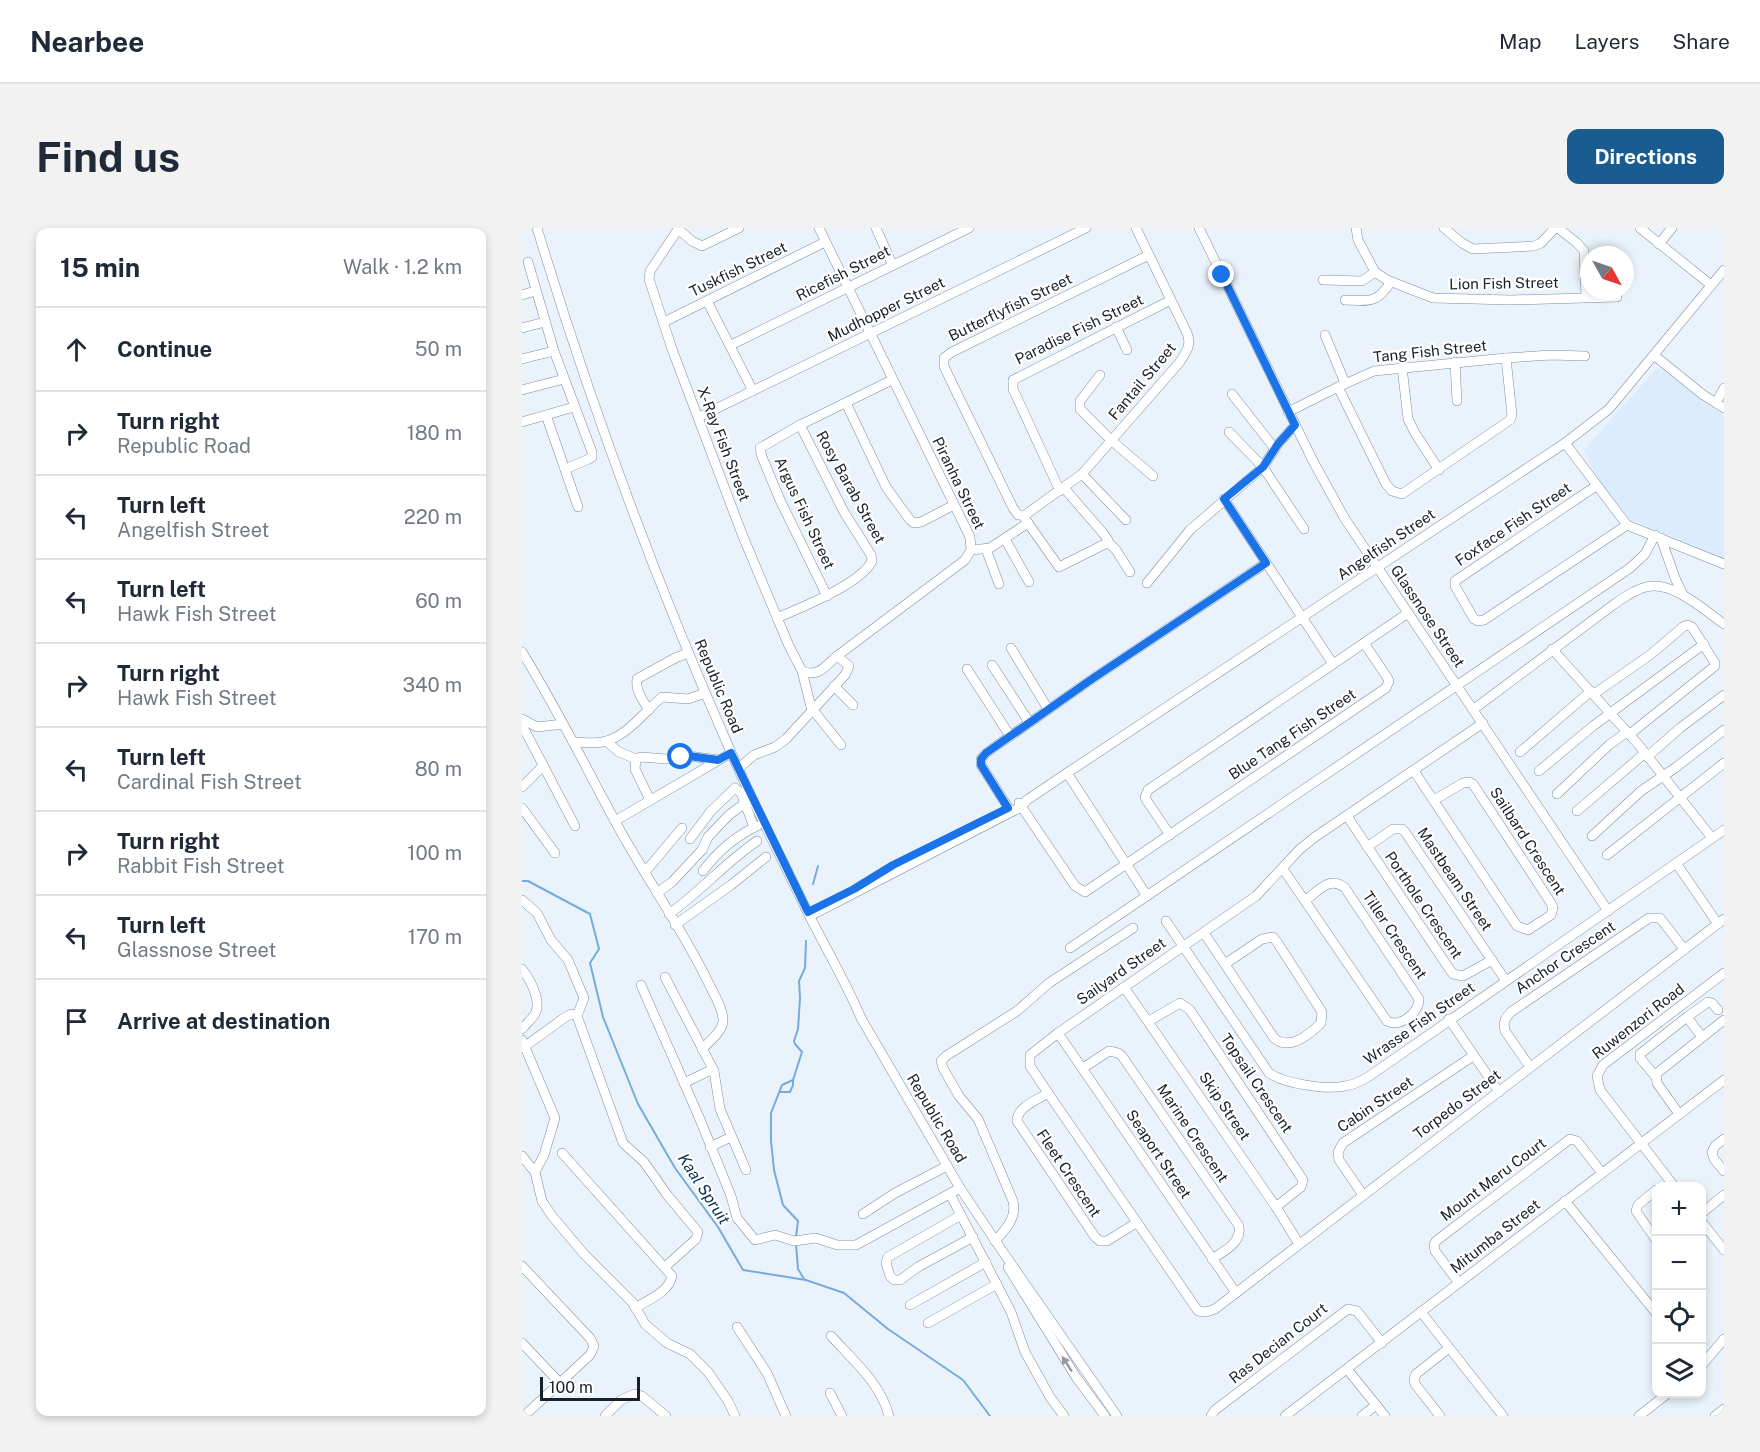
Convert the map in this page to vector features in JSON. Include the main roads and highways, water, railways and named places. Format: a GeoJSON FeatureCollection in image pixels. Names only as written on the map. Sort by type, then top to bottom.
{"type":"FeatureCollection","features":[{"type":"Feature","properties":{"kind":"waterway"},"geometry":{"type":"LineString","coordinates":[[813,884],[818,866]]}},
{"type":"Feature","properties":{"kind":"waterway","name":"Kaal Spruit"},"geometry":{"type":"LineString","coordinates":[[522,881],[528,881],[590,914],[599,949],[590,963],[603,1017],[638,1104],[675,1168],[718,1227],[743,1270],[806,1280],[844,1293],[888,1329],[963,1380],[990,1416]]}},
{"type":"Feature","properties":{"kind":"waterway"},"geometry":{"type":"LineString","coordinates":[[796,1237],[798,1221],[783,1205],[774,1170],[771,1113],[782,1085],[793,1080],[802,1052],[794,1041],[798,1029],[799,981],[805,968],[806,941]]}},
{"type":"Feature","properties":{"kind":"waterway"},"geometry":{"type":"LineString","coordinates":[[780,1092],[790,1092],[793,1080]]}},
{"type":"Feature","properties":{"kind":"waterway"},"geometry":{"type":"LineString","coordinates":[[796,1244],[798,1269],[804,1279]]}}]}
